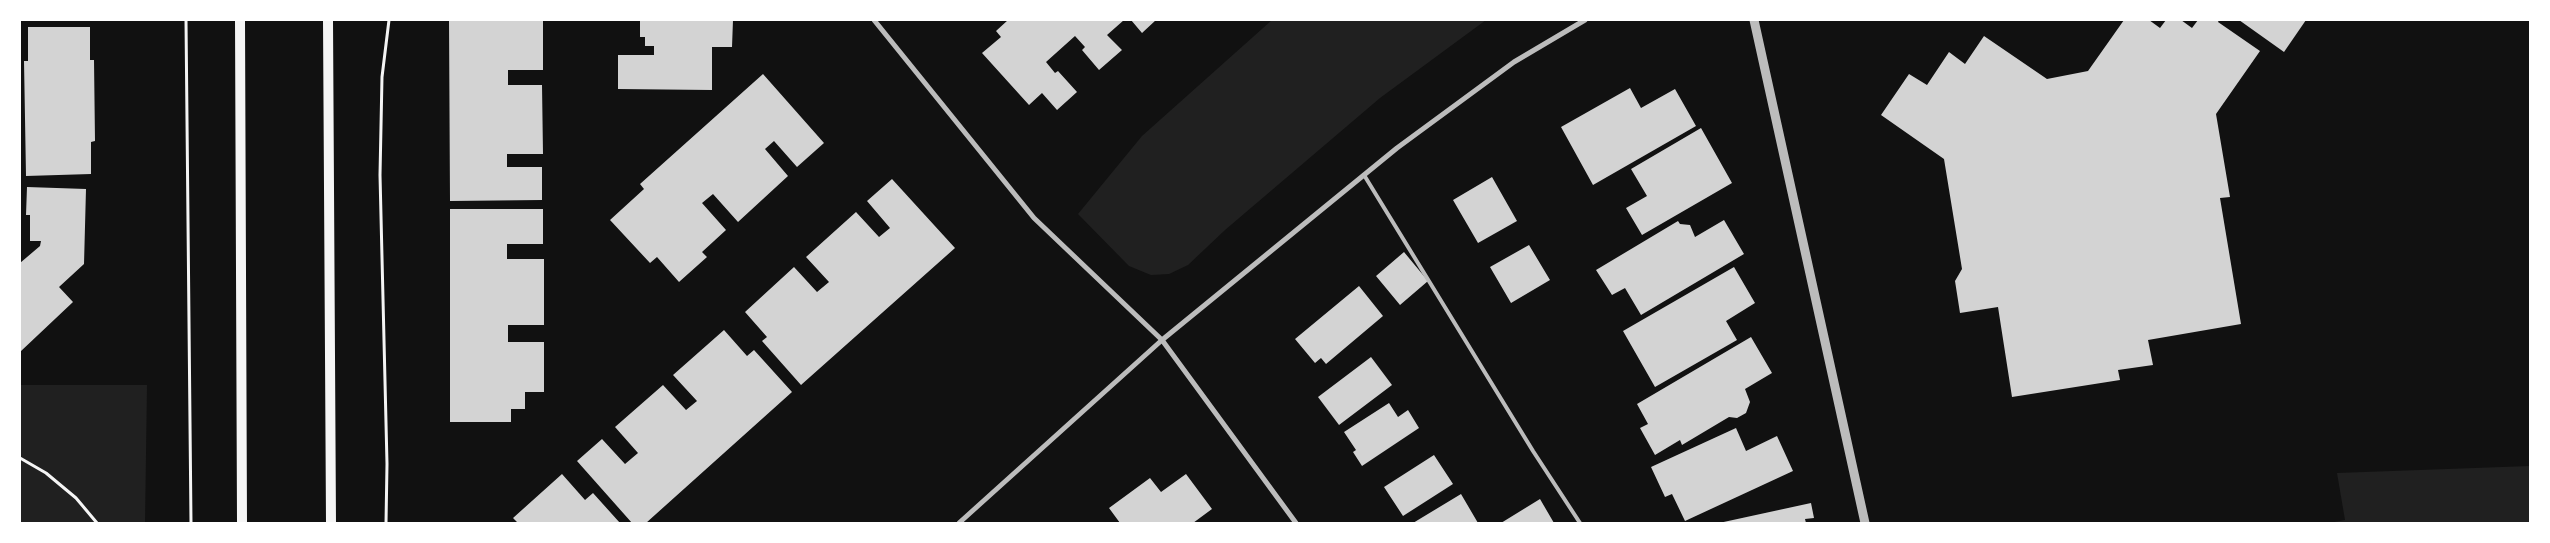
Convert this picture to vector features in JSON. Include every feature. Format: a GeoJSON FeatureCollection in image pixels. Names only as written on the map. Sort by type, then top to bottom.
{"type":"FeatureCollection","features":[{"type":"Feature","properties":{"kind":"main road"},"geometry":{"type":"LineString","coordinates":[[240,20],[242,523]]}},
{"type":"Feature","properties":{"kind":"main road"},"geometry":{"type":"LineString","coordinates":[[328,20],[330,523]]}},
{"type":"Feature","properties":{"kind":"street"},"geometry":{"type":"LineString","coordinates":[[874,20],[1034,218],[1162,340],[1296,523]]}},
{"type":"Feature","properties":{"kind":"street"},"geometry":{"type":"LineString","coordinates":[[959,523],[1162,340],[1364,175],[1433,120],[1514,62],[1585,20]]}},
{"type":"Feature","properties":{"kind":"street"},"geometry":{"type":"LineString","coordinates":[[1754,20],[1865,523]]}},
{"type":"Feature","properties":{"kind":"lane"},"geometry":{"type":"LineString","coordinates":[[1364,175],[1533,451],[1580,523]]}},
{"type":"Feature","properties":{"kind":"path"},"geometry":{"type":"LineString","coordinates":[[186,20],[191,523]]}},
{"type":"Feature","properties":{"kind":"path"},"geometry":{"type":"LineString","coordinates":[[386,523],[388,464],[380,175],[382,77],[389,20]]}},
{"type":"Feature","properties":{"kind":"path"},"geometry":{"type":"LineString","coordinates":[[20,458],[46,473],[76,498],[97,523]]}},
{"type":"Feature","properties":{"kind":"shaded area"},"geometry":{"type":"Polygon","coordinates":[[[1272,20],[1486,20],[1380,98],[1225,230],[1188,265],[1169,274],[1151,275],[1129,266],[1078,214],[1142,136],[1272,20]]]}},
{"type":"Feature","properties":{"kind":"shaded area"},"geometry":{"type":"Polygon","coordinates":[[[20,385],[147,385],[145,523],[20,523],[20,385]]]}},
{"type":"Feature","properties":{"kind":"shaded area"},"geometry":{"type":"Polygon","coordinates":[[[2530,466],[2530,523],[2329,523],[2345,520],[2337,473],[2530,466]]]}},
{"type":"Feature","properties":{"kind":"building"},"geometry":{"type":"Polygon","coordinates":[[[449,20],[543,20],[543,70],[508,70],[508,85],[542,85],[543,154],[507,154],[507,167],[542,167],[542,200],[450,201],[449,20]]]}},
{"type":"Feature","properties":{"kind":"building"},"geometry":{"type":"Polygon","coordinates":[[[640,20],[733,20],[732,47],[712,47],[712,90],[618,89],[618,55],[654,55],[654,46],[645,46],[645,37],[640,37],[640,20]]]}},
{"type":"Feature","properties":{"kind":"building"},"geometry":{"type":"Polygon","coordinates":[[[1008,20],[1124,20],[1107,35],[1122,50],[1099,70],[1082,50],[1085,47],[1075,36],[1046,62],[1055,73],[1058,71],[1077,92],[1057,110],[1042,93],[1029,105],[982,53],[1001,37],[996,31],[1008,20]]]}},
{"type":"Feature","properties":{"kind":"building"},"geometry":{"type":"Polygon","coordinates":[[[1131,20],[1156,20],[1142,33],[1131,20]]]}},
{"type":"Feature","properties":{"kind":"building"},"geometry":{"type":"Polygon","coordinates":[[[2124,20],[2149,20],[2160,28],[2166,20],[2181,20],[2192,28],[2198,20],[2219,20],[2218,22],[2260,51],[2216,114],[2230,197],[2220,198],[2241,324],[2148,340],[2153,365],[2118,370],[2120,380],[2012,397],[1998,307],[1960,313],[1955,281],[1962,269],[1944,159],[1881,115],[1909,74],[1927,85],[1949,52],[1965,64],[1984,36],[2047,79],[2088,71],[2124,20]]]}},
{"type":"Feature","properties":{"kind":"building"},"geometry":{"type":"Polygon","coordinates":[[[2239,20],[2306,20],[2284,52],[2239,20]]]}},
{"type":"Feature","properties":{"kind":"building"},"geometry":{"type":"Polygon","coordinates":[[[28,27],[90,27],[90,60],[94,60],[95,141],[91,142],[91,174],[26,176],[24,61],[28,61],[28,27]]]}},
{"type":"Feature","properties":{"kind":"building"},"geometry":{"type":"Polygon","coordinates":[[[763,74],[824,143],[797,167],[774,141],[765,149],[788,176],[738,222],[713,194],[702,203],[726,230],[702,252],[707,257],[679,282],[657,257],[650,263],[610,220],[644,189],[640,184],[763,74]]]}},
{"type":"Feature","properties":{"kind":"building"},"geometry":{"type":"Polygon","coordinates":[[[1630,88],[1641,108],[1675,89],[1696,126],[1593,185],[1561,127],[1630,88]]]}},
{"type":"Feature","properties":{"kind":"building"},"geometry":{"type":"Polygon","coordinates":[[[1701,128],[1732,183],[1642,235],[1626,208],[1647,196],[1631,169],[1701,128]]]}},
{"type":"Feature","properties":{"kind":"building"},"geometry":{"type":"Polygon","coordinates":[[[1492,177],[1517,221],[1478,243],[1453,200],[1492,177]]]}},
{"type":"Feature","properties":{"kind":"building"},"geometry":{"type":"Polygon","coordinates":[[[892,179],[955,248],[801,385],[762,341],[767,337],[745,312],[794,267],[817,292],[829,282],[806,257],[856,212],[879,237],[890,228],[867,201],[892,179]]]}},
{"type":"Feature","properties":{"kind":"building"},"geometry":{"type":"Polygon","coordinates":[[[27,187],[86,189],[84,264],[59,287],[73,302],[20,352],[20,263],[40,246],[41,241],[30,241],[30,215],[26,215],[27,187]]]}},
{"type":"Feature","properties":{"kind":"building"},"geometry":{"type":"Polygon","coordinates":[[[450,209],[543,209],[543,244],[507,244],[507,259],[544,259],[544,325],[508,325],[508,342],[544,342],[544,392],[525,392],[525,409],[511,409],[511,422],[450,422],[450,209]]]}},
{"type":"Feature","properties":{"kind":"building"},"geometry":{"type":"Polygon","coordinates":[[[1724,220],[1744,254],[1641,315],[1625,288],[1612,295],[1596,270],[1678,221],[1680,224],[1690,225],[1695,237],[1724,220]]]}},
{"type":"Feature","properties":{"kind":"building"},"geometry":{"type":"Polygon","coordinates":[[[1529,245],[1550,280],[1511,303],[1490,267],[1529,245]]]}},
{"type":"Feature","properties":{"kind":"building"},"geometry":{"type":"Polygon","coordinates":[[[1404,252],[1428,281],[1400,305],[1376,276],[1404,252]]]}},
{"type":"Feature","properties":{"kind":"building"},"geometry":{"type":"Polygon","coordinates":[[[1734,267],[1755,303],[1726,321],[1737,340],[1655,387],[1623,331],[1734,267]]]}},
{"type":"Feature","properties":{"kind":"building"},"geometry":{"type":"Polygon","coordinates":[[[1359,286],[1383,316],[1326,364],[1321,358],[1315,363],[1295,339],[1359,286]]]}},
{"type":"Feature","properties":{"kind":"building"},"geometry":{"type":"Polygon","coordinates":[[[724,330],[747,356],[754,350],[792,392],[646,523],[632,523],[577,461],[602,439],[625,464],[638,453],[615,427],[663,385],[686,410],[697,401],[673,375],[724,330]]]}},
{"type":"Feature","properties":{"kind":"building"},"geometry":{"type":"Polygon","coordinates":[[[1751,337],[1772,373],[1745,389],[1750,402],[1746,413],[1737,418],[1729,417],[1682,445],[1680,440],[1655,455],[1640,428],[1648,424],[1637,404],[1751,337]]]}},
{"type":"Feature","properties":{"kind":"building"},"geometry":{"type":"Polygon","coordinates":[[[1371,357],[1392,385],[1339,425],[1318,397],[1371,357]]]}},
{"type":"Feature","properties":{"kind":"building"},"geometry":{"type":"Polygon","coordinates":[[[1389,403],[1398,417],[1408,410],[1419,428],[1362,466],[1353,452],[1356,450],[1344,432],[1389,403]]]}},
{"type":"Feature","properties":{"kind":"building"},"geometry":{"type":"Polygon","coordinates":[[[1736,428],[1746,451],[1777,436],[1793,471],[1685,521],[1672,494],[1665,497],[1651,467],[1736,428]]]}},
{"type":"Feature","properties":{"kind":"building"},"geometry":{"type":"Polygon","coordinates":[[[1434,455],[1453,484],[1403,516],[1384,487],[1434,455]]]}},
{"type":"Feature","properties":{"kind":"building"},"geometry":{"type":"Polygon","coordinates":[[[562,474],[585,500],[593,493],[620,523],[518,523],[513,518],[562,474]]]}},
{"type":"Feature","properties":{"kind":"building"},"geometry":{"type":"Polygon","coordinates":[[[1186,474],[1212,509],[1193,523],[1120,523],[1109,508],[1150,478],[1161,492],[1186,474]]]}},
{"type":"Feature","properties":{"kind":"building"},"geometry":{"type":"Polygon","coordinates":[[[1461,494],[1478,523],[1413,523],[1461,494]]]}},
{"type":"Feature","properties":{"kind":"building"},"geometry":{"type":"Polygon","coordinates":[[[1540,499],[1554,523],[1501,523],[1540,499]]]}},
{"type":"Feature","properties":{"kind":"building"},"geometry":{"type":"Polygon","coordinates":[[[1811,503],[1814,518],[1805,519],[1806,523],[1719,523],[1811,503]]]}}]}
